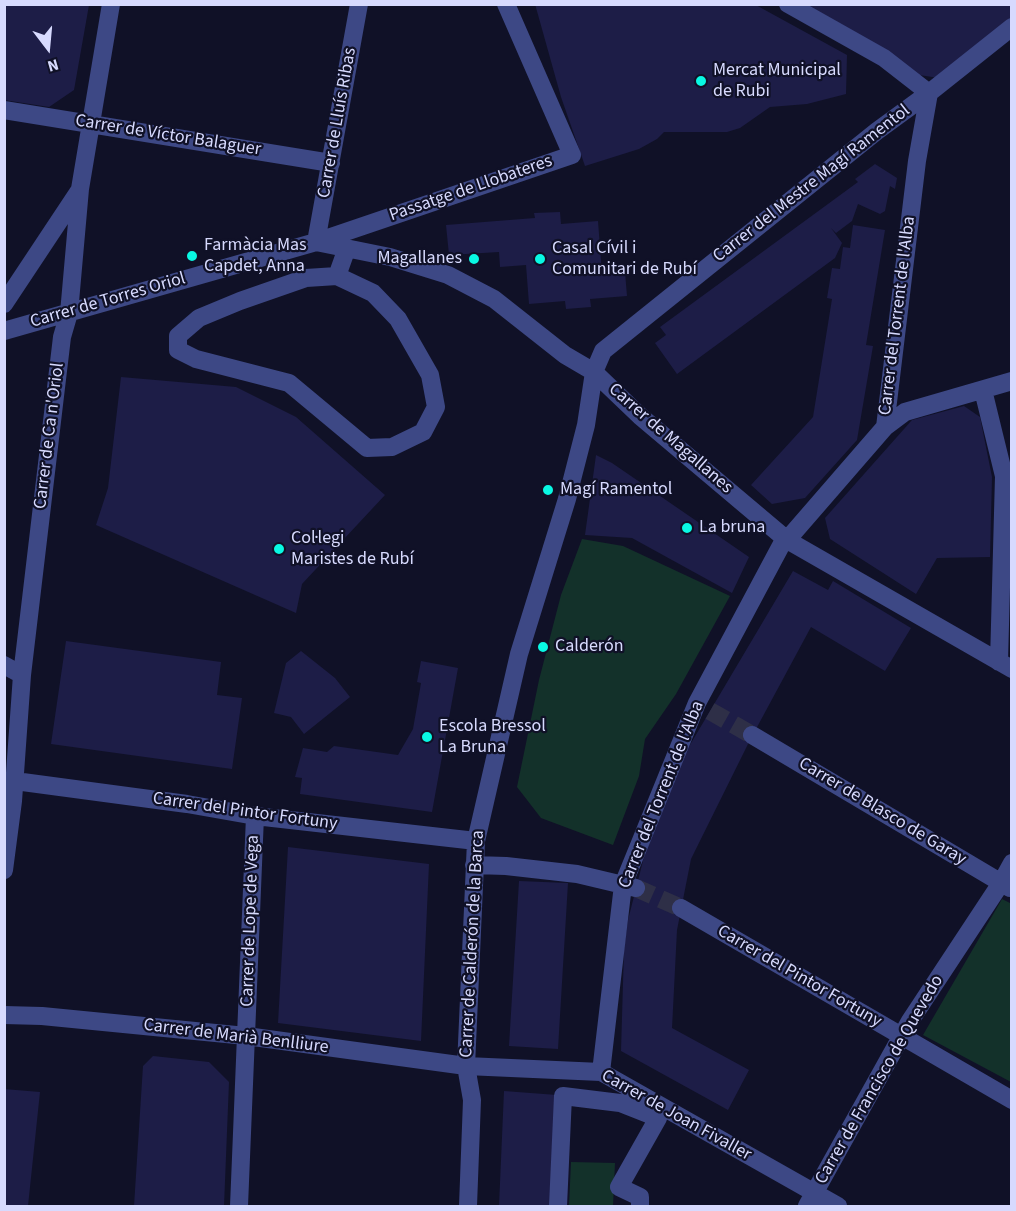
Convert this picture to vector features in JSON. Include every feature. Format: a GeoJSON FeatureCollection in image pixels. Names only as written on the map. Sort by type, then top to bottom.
{"type":"FeatureCollection","features":[{"type":"Feature","properties":{"kind":"street","name":"Carrer de Ca n'Oriol"},"geometry":{"type":"LineString","coordinates":[[4,870],[15,781],[22,675],[62,337],[69,313],[80,189],[111,4]]}},
{"type":"Feature","properties":{"kind":"street","name":"Carrer de Lluís Ribas"},"geometry":{"type":"LineString","coordinates":[[316,242],[359,4]]}},
{"type":"Feature","properties":{"kind":"street","name":"Passatge de Llobateres"},"geometry":{"type":"LineString","coordinates":[[316,242],[572,155],[506,4]]}},
{"type":"Feature","properties":{"kind":"street"},"geometry":{"type":"LineString","coordinates":[[788,4],[884,58],[929,93]]}},
{"type":"Feature","properties":{"kind":"street","name":"Carrer del Mestre Magí Ramentol"},"geometry":{"type":"LineString","coordinates":[[594,372],[603,351],[877,130],[929,93],[1011,27]]}},
{"type":"Feature","properties":{"kind":"street","name":"Carrer del Torrent de l'Alba"},"geometry":{"type":"LineString","coordinates":[[601,1072],[630,887],[704,707],[786,539],[885,427],[917,161],[929,93]]}},
{"type":"Feature","properties":{"kind":"street","name":"Carrer de Víctor Balaguer"},"geometry":{"type":"LineString","coordinates":[[4,110],[331,163]]}},
{"type":"Feature","properties":{"kind":"street"},"geometry":{"type":"LineString","coordinates":[[4,304],[80,189]]}},
{"type":"Feature","properties":{"kind":"street","name":"Carrer de Magallanes"},"geometry":{"type":"LineString","coordinates":[[316,242],[390,257],[448,275],[494,299],[565,355],[594,372],[640,416],[786,539],[1005,666]]}},
{"type":"Feature","properties":{"kind":"street","name":"Carrer de Torres Oriol"},"geometry":{"type":"LineString","coordinates":[[4,332],[316,242]]}},
{"type":"Feature","properties":{"kind":"street"},"geometry":{"type":"LineString","coordinates":[[337,276],[347,248]]}},
{"type":"Feature","properties":{"kind":"street"},"geometry":{"type":"LineString","coordinates":[[337,276],[373,292],[392,312],[430,375],[436,407],[423,432],[392,447],[367,448],[289,383],[196,358],[178,350],[178,336],[199,318],[306,278],[337,276]]}},
{"type":"Feature","properties":{"kind":"street","name":"Carrer de Calderón de la Barca"},"geometry":{"type":"LineString","coordinates":[[468,1206],[472,1100],[466,1066],[476,842],[519,654],[568,494],[586,425],[594,372]]}},
{"type":"Feature","properties":{"kind":"street"},"geometry":{"type":"LineString","coordinates":[[885,427],[905,412],[1011,381]]}},
{"type":"Feature","properties":{"kind":"street"},"geometry":{"type":"LineString","coordinates":[[983,390],[1004,476],[1005,666]]}},
{"type":"Feature","properties":{"kind":"street"},"geometry":{"type":"LineString","coordinates":[[4,665],[22,675]]}},
{"type":"Feature","properties":{"kind":"street","name":"Carrer de Blasco de Garay"},"geometry":{"type":"LineString","coordinates":[[752,735],[1006,886]]}},
{"type":"Feature","properties":{"kind":"street","name":"Carrer del Pintor Fortuny"},"geometry":{"type":"LineString","coordinates":[[15,781],[187,804],[255,816],[476,842]]}},
{"type":"Feature","properties":{"kind":"street","name":"Carrer de Lope de Vega"},"geometry":{"type":"LineString","coordinates":[[239,1206],[255,816]]}},
{"type":"Feature","properties":{"kind":"street","name":"Carrer de Francisco de Quevedo"},"geometry":{"type":"LineString","coordinates":[[811,1200],[910,1021],[1006,886],[1011,863]]}},
{"type":"Feature","properties":{"kind":"street"},"geometry":{"type":"LineString","coordinates":[[474,866],[506,866],[577,874],[630,887]]}},
{"type":"Feature","properties":{"kind":"street","name":"Carrer del Pintor Fortuny"},"geometry":{"type":"LineString","coordinates":[[681,909],[1011,1100]]}},
{"type":"Feature","properties":{"kind":"street","name":"Carrer de Marià Benlliure"},"geometry":{"type":"LineString","coordinates":[[4,1014],[246,1036],[466,1066]]}},
{"type":"Feature","properties":{"kind":"street","name":"Carrer de Joan Fivaller"},"geometry":{"type":"LineString","coordinates":[[466,1066],[601,1072],[811,1200],[838,1206]]}},
{"type":"Feature","properties":{"kind":"street"},"geometry":{"type":"LineString","coordinates":[[558,1206],[563,1096],[620,1103],[658,1118],[619,1186],[640,1197],[640,1206]]}},
{"type":"Feature","properties":{"kind":"green space"},"geometry":{"type":"Polygon","coordinates":[[[582,539],[623,546],[730,596],[676,694],[645,739],[639,776],[613,845],[541,818],[517,787],[539,680],[561,595],[582,539]]]}},
{"type":"Feature","properties":{"kind":"green space"},"geometry":{"type":"Polygon","coordinates":[[[1002,899],[1012,904],[1011,1082],[923,1035],[1002,899]]]}},
{"type":"Feature","properties":{"kind":"green space"},"geometry":{"type":"Polygon","coordinates":[[[571,1162],[615,1163],[613,1206],[569,1206],[571,1162]]]}},
{"type":"Feature","properties":{"kind":"building","name":"Mercat Municipal de Rubi"},"geometry":{"type":"Polygon","coordinates":[[[535,4],[754,4],[847,55],[846,94],[807,104],[770,107],[740,128],[727,132],[664,132],[657,139],[639,149],[585,166],[561,97],[535,4]]]}},
{"type":"Feature","properties":{"kind":"building"},"geometry":{"type":"Polygon","coordinates":[[[795,4],[1011,4],[1011,19],[939,78],[919,75],[795,4]]]}},
{"type":"Feature","properties":{"kind":"building"},"geometry":{"type":"Polygon","coordinates":[[[4,5],[89,5],[74,90],[49,107],[4,100],[4,5]]]}},
{"type":"Feature","properties":{"kind":"building"},"geometry":{"type":"Polygon","coordinates":[[[875,164],[897,178],[895,189],[890,186],[885,211],[880,214],[858,204],[852,221],[836,233],[831,228],[842,243],[835,258],[677,374],[655,343],[666,335],[660,327],[858,182],[855,179],[875,164]]]}},
{"type":"Feature","properties":{"kind":"building"},"geometry":{"type":"Polygon","coordinates":[[[560,212],[561,224],[598,221],[602,274],[625,272],[627,296],[590,299],[591,307],[566,309],[565,301],[529,304],[526,265],[500,267],[499,252],[449,255],[446,225],[535,218],[534,213],[560,212]]]}},
{"type":"Feature","properties":{"kind":"building"},"geometry":{"type":"Polygon","coordinates":[[[853,225],[885,230],[866,345],[873,346],[857,440],[805,498],[772,504],[751,485],[813,417],[832,299],[827,298],[832,268],[840,269],[843,247],[850,248],[853,225]]]}},
{"type":"Feature","properties":{"kind":"building"},"geometry":{"type":"Polygon","coordinates":[[[121,377],[236,387],[296,417],[385,495],[302,584],[296,613],[96,525],[108,488],[121,377]]]}},
{"type":"Feature","properties":{"kind":"building"},"geometry":{"type":"Polygon","coordinates":[[[964,406],[980,417],[992,477],[990,557],[937,558],[916,594],[830,539],[825,518],[912,420],[964,406]]]}},
{"type":"Feature","properties":{"kind":"building"},"geometry":{"type":"Polygon","coordinates":[[[596,455],[612,463],[749,557],[732,593],[632,538],[585,535],[596,455]]]}},
{"type":"Feature","properties":{"kind":"building"},"geometry":{"type":"Polygon","coordinates":[[[793,571],[828,590],[833,581],[911,628],[885,671],[811,627],[749,742],[691,859],[677,930],[672,1028],[749,1070],[728,1110],[621,1051],[624,949],[628,920],[645,853],[681,760],[793,571]]]}},
{"type":"Feature","properties":{"kind":"building"},"geometry":{"type":"Polygon","coordinates":[[[66,641],[221,662],[217,695],[242,698],[232,769],[51,744],[66,641]]]}},
{"type":"Feature","properties":{"kind":"building"},"geometry":{"type":"Polygon","coordinates":[[[301,651],[335,678],[350,697],[304,734],[291,717],[274,713],[286,663],[301,651]]]}},
{"type":"Feature","properties":{"kind":"building","name":"Escola Bressol La Bruna"},"geometry":{"type":"Polygon","coordinates":[[[421,661],[458,668],[432,812],[300,794],[302,778],[295,777],[303,748],[327,752],[334,746],[398,755],[413,729],[421,683],[417,682],[421,661]]]}},
{"type":"Feature","properties":{"kind":"building"},"geometry":{"type":"Polygon","coordinates":[[[288,847],[429,864],[421,1041],[278,1023],[288,847]]]}},
{"type":"Feature","properties":{"kind":"building"},"geometry":{"type":"Polygon","coordinates":[[[519,881],[568,883],[558,1049],[509,1046],[519,881]]]}},
{"type":"Feature","properties":{"kind":"building"},"geometry":{"type":"Polygon","coordinates":[[[153,1056],[209,1062],[229,1082],[224,1206],[134,1206],[143,1066],[153,1056]]]}},
{"type":"Feature","properties":{"kind":"building"},"geometry":{"type":"Polygon","coordinates":[[[4,1089],[40,1092],[28,1206],[4,1206],[4,1089]]]}},
{"type":"Feature","properties":{"kind":"building"},"geometry":{"type":"Polygon","coordinates":[[[504,1091],[557,1095],[554,1206],[499,1206],[504,1091]]]}},
{"type":"Feature","properties":{"kind":"tunnel"},"geometry":{"type":"LineString","coordinates":[[710,711],[752,735]]}},
{"type":"Feature","properties":{"kind":"tunnel"},"geometry":{"type":"LineString","coordinates":[[636,888],[681,908]]}},
{"type":"Feature","properties":{"kind":"place","name":"Mercat Municipal de Rubi"},"geometry":{"type":"Point","coordinates":[701,81]}},
{"type":"Feature","properties":{"kind":"place","name":"Farmàcia Mas Capdet, Anna"},"geometry":{"type":"Point","coordinates":[192,256]}},
{"type":"Feature","properties":{"kind":"place","name":"Magallanes"},"geometry":{"type":"Point","coordinates":[474,259]}},
{"type":"Feature","properties":{"kind":"place","name":"Casal Cívil i Comunitari de Rubí"},"geometry":{"type":"Point","coordinates":[540,259]}},
{"type":"Feature","properties":{"kind":"place","name":"Magí Ramentol"},"geometry":{"type":"Point","coordinates":[548,490]}},
{"type":"Feature","properties":{"kind":"place","name":"La bruna"},"geometry":{"type":"Point","coordinates":[687,528]}},
{"type":"Feature","properties":{"kind":"place","name":"Col·legi Maristes de Rubí"},"geometry":{"type":"Point","coordinates":[279,549]}},
{"type":"Feature","properties":{"kind":"place","name":"Calderón"},"geometry":{"type":"Point","coordinates":[543,647]}},
{"type":"Feature","properties":{"kind":"place","name":"Escola Bressol La Bruna"},"geometry":{"type":"Point","coordinates":[427,737]}}]}
